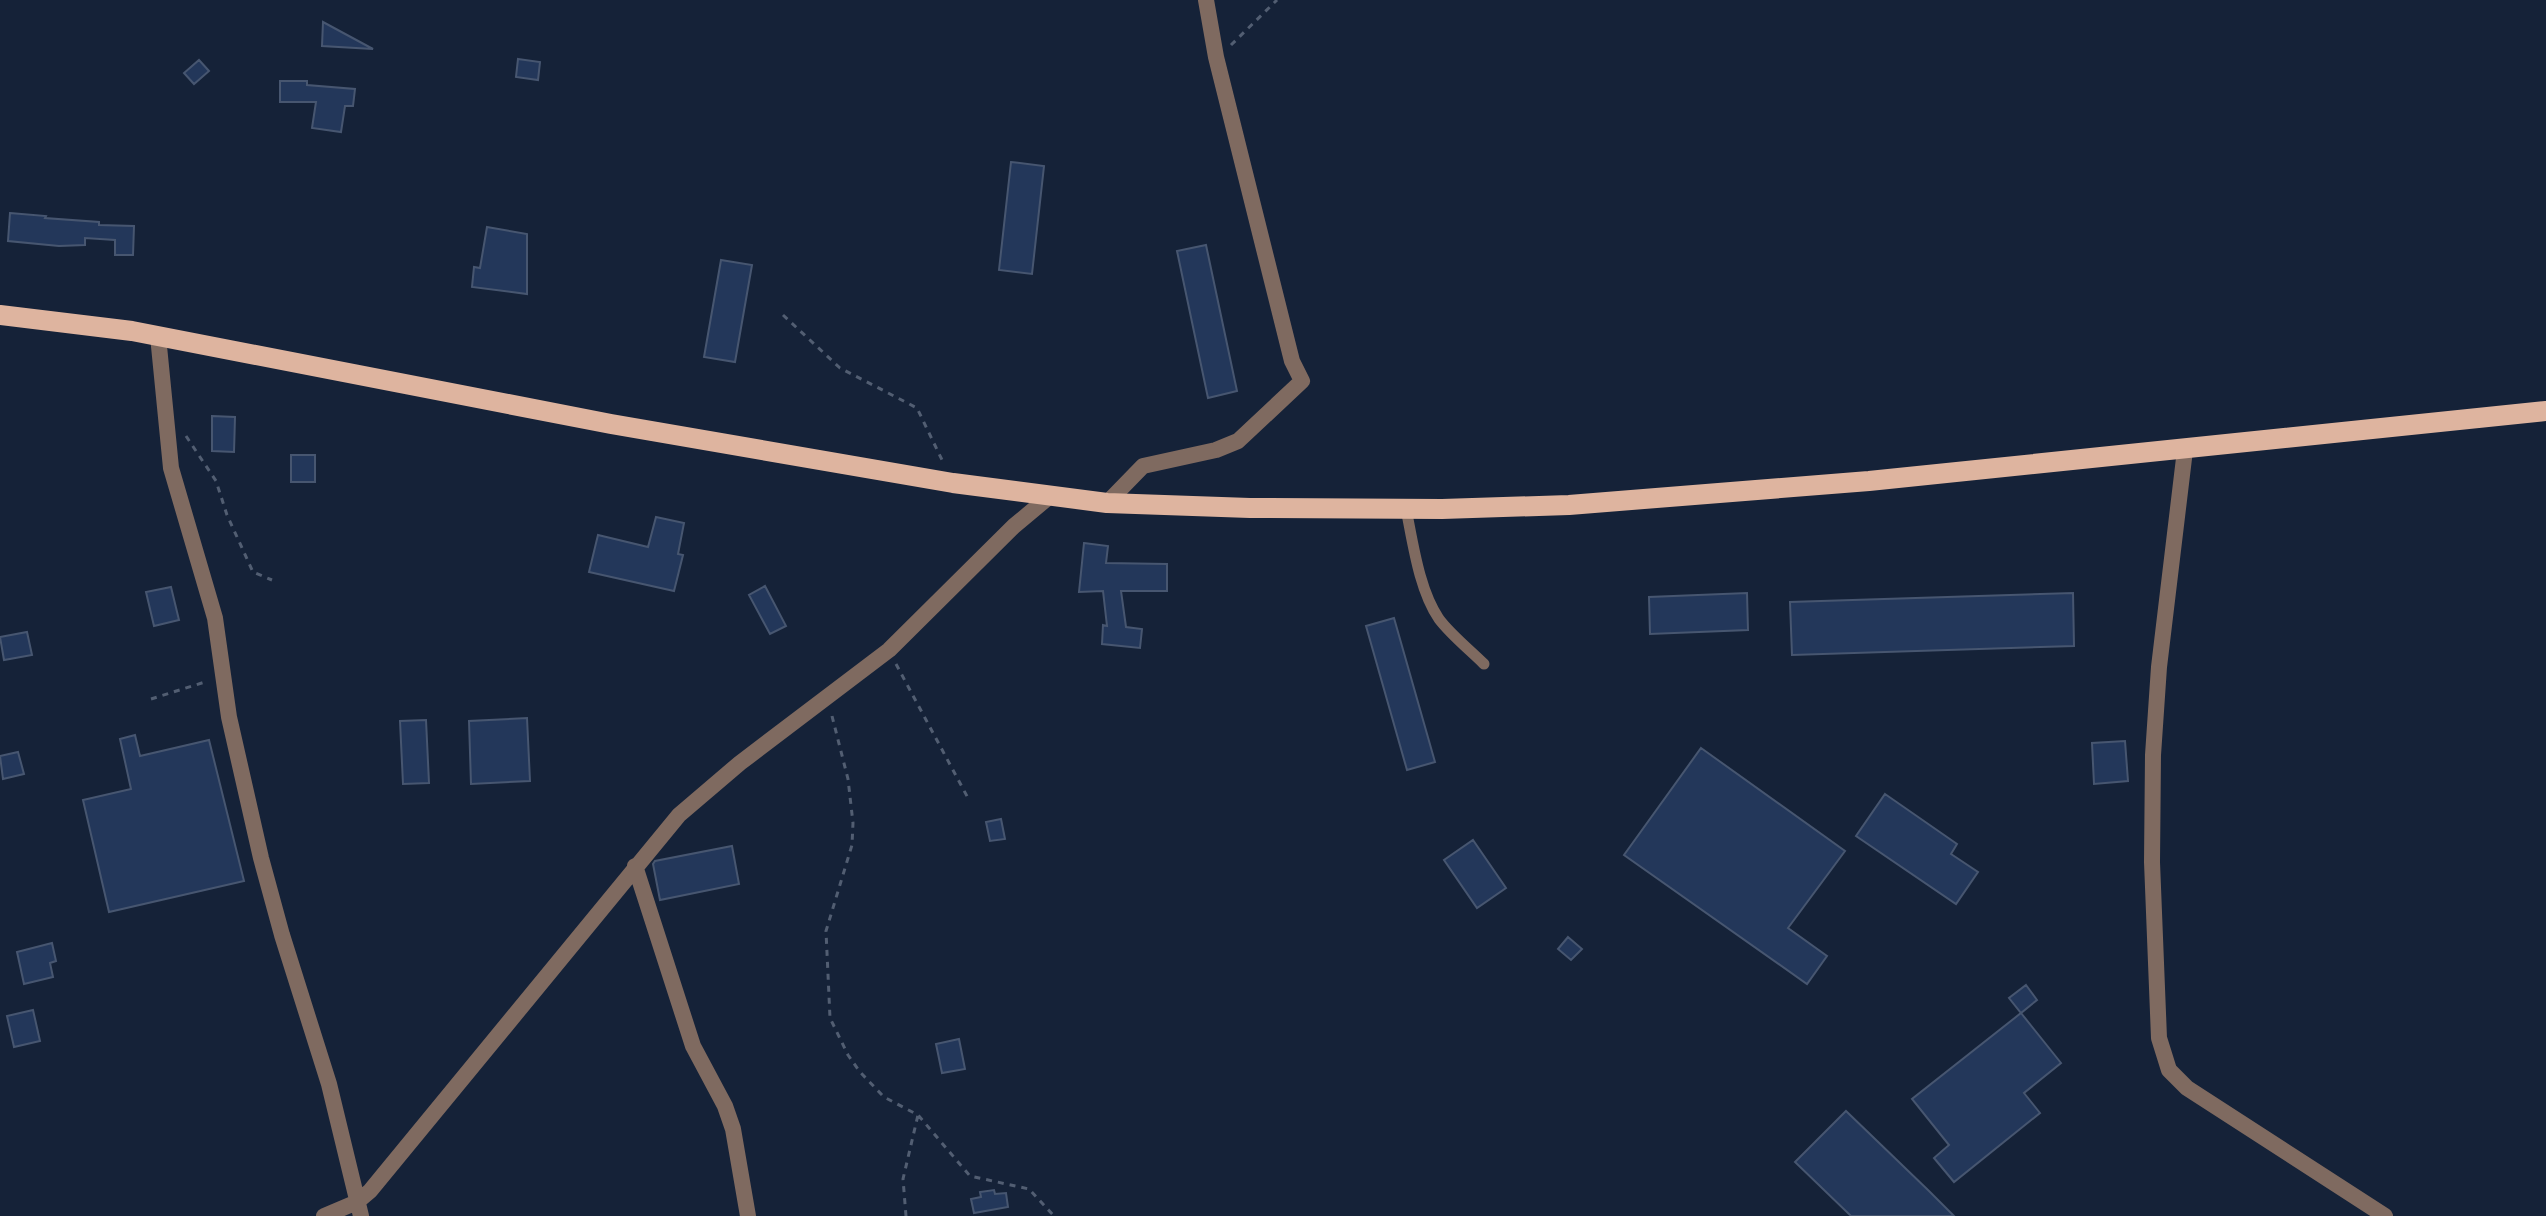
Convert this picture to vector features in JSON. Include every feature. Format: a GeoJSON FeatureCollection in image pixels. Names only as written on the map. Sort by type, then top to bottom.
{"type":"FeatureCollection","features":[{"type":"Feature","properties":{"kind":"main road"},"geometry":{"type":"LineString","coordinates":[[0,315],[158,336],[626,427],[953,483],[1107,503],[1406,509],[1569,505],[1869,481],[2546,411]]}},
{"type":"Feature","properties":{"kind":"street"},"geometry":{"type":"LineString","coordinates":[[1107,503],[1143,466],[1216,450],[1238,441],[1302,381],[1292,361],[1216,57],[1206,0]]}},
{"type":"Feature","properties":{"kind":"street"},"geometry":{"type":"LineString","coordinates":[[158,336],[171,468],[215,618],[229,717],[261,858],[329,1084],[359,1209]]}},
{"type":"Feature","properties":{"kind":"street"},"geometry":{"type":"LineString","coordinates":[[2185,450],[2166,596],[2153,755],[2152,862],[2159,1038],[2163,1054],[2172,1075],[2187,1088],[2385,1216]]}},
{"type":"Feature","properties":{"kind":"street"},"geometry":{"type":"LineString","coordinates":[[324,1216],[359,1209],[370,1191],[679,815],[740,763],[889,650],[1014,526],[1050,496]]}},
{"type":"Feature","properties":{"kind":"street"},"geometry":{"type":"LineString","coordinates":[[635,866],[693,1046],[725,1106],[733,1129],[748,1216]]}},
{"type":"Feature","properties":{"kind":"lane"},"geometry":{"type":"LineString","coordinates":[[1406,509],[1414,552],[1440,620],[1484,664]]}},
{"type":"Feature","properties":{"kind":"path"},"geometry":{"type":"LineString","coordinates":[[1216,57],[1277,0]]}},
{"type":"Feature","properties":{"kind":"path"},"geometry":{"type":"LineString","coordinates":[[783,315],[840,368],[917,408],[953,483]]}},
{"type":"Feature","properties":{"kind":"path"},"geometry":{"type":"LineString","coordinates":[[165,407],[216,481],[227,515],[253,572],[272,580]]}},
{"type":"Feature","properties":{"kind":"path"},"geometry":{"type":"LineString","coordinates":[[889,650],[968,798]]}},
{"type":"Feature","properties":{"kind":"path"},"geometry":{"type":"LineString","coordinates":[[151,699],[224,676]]}},
{"type":"Feature","properties":{"kind":"path"},"geometry":{"type":"LineString","coordinates":[[827,697],[848,779],[853,823],[852,845],[826,931],[830,1018],[860,1072],[884,1097],[918,1115],[970,1176],[1029,1189],[1054,1216]]}},
{"type":"Feature","properties":{"kind":"path"},"geometry":{"type":"LineString","coordinates":[[906,1216],[903,1179],[918,1115]]}},
{"type":"Feature","properties":{"kind":"building"},"geometry":{"type":"Polygon","coordinates":[[[323,22],[373,49],[322,46],[323,22]]]}},
{"type":"Feature","properties":{"kind":"building"},"geometry":{"type":"Polygon","coordinates":[[[518,59],[540,62],[538,80],[516,77],[518,59]]]}},
{"type":"Feature","properties":{"kind":"building"},"geometry":{"type":"Polygon","coordinates":[[[199,60],[209,71],[194,84],[184,73],[199,60]]]}},
{"type":"Feature","properties":{"kind":"building"},"geometry":{"type":"Polygon","coordinates":[[[280,81],[307,81],[307,85],[355,89],[353,106],[345,106],[341,132],[312,128],[316,102],[280,102],[280,81]]]}},
{"type":"Feature","properties":{"kind":"building"},"geometry":{"type":"Polygon","coordinates":[[[1011,162],[1044,166],[1032,274],[999,270],[1011,162]]]}},
{"type":"Feature","properties":{"kind":"building"},"geometry":{"type":"Polygon","coordinates":[[[10,213],[99,222],[99,225],[134,226],[133,255],[115,255],[115,240],[85,238],[85,245],[59,246],[8,241],[10,213]]]}},
{"type":"Feature","properties":{"kind":"building"},"geometry":{"type":"Polygon","coordinates":[[[487,227],[527,234],[527,294],[472,287],[474,267],[480,268],[487,227]]]}},
{"type":"Feature","properties":{"kind":"building"},"geometry":{"type":"Polygon","coordinates":[[[1206,245],[1237,391],[1208,398],[1177,251],[1206,245]]]}},
{"type":"Feature","properties":{"kind":"building"},"geometry":{"type":"Polygon","coordinates":[[[721,260],[752,265],[735,362],[704,357],[721,260]]]}},
{"type":"Feature","properties":{"kind":"building"},"geometry":{"type":"Polygon","coordinates":[[[212,416],[235,417],[234,452],[212,451],[212,416]]]}},
{"type":"Feature","properties":{"kind":"building"},"geometry":{"type":"Polygon","coordinates":[[[291,455],[315,455],[315,482],[291,482],[291,455]]]}},
{"type":"Feature","properties":{"kind":"building"},"geometry":{"type":"Polygon","coordinates":[[[656,517],[684,523],[678,554],[683,555],[674,591],[589,572],[598,535],[648,547],[656,517]]]}},
{"type":"Feature","properties":{"kind":"building"},"geometry":{"type":"Polygon","coordinates":[[[1084,543],[1108,546],[1106,563],[1167,564],[1167,591],[1121,591],[1126,627],[1142,629],[1140,648],[1102,644],[1103,625],[1107,626],[1103,591],[1079,592],[1084,543]]]}},
{"type":"Feature","properties":{"kind":"building"},"geometry":{"type":"Polygon","coordinates":[[[765,586],[786,626],[770,634],[749,595],[765,586]]]}},
{"type":"Feature","properties":{"kind":"building"},"geometry":{"type":"Polygon","coordinates":[[[171,587],[179,620],[154,626],[146,592],[171,587]]]}},
{"type":"Feature","properties":{"kind":"building"},"geometry":{"type":"Polygon","coordinates":[[[1747,593],[1748,630],[1650,634],[1649,597],[1747,593]]]}},
{"type":"Feature","properties":{"kind":"building"},"geometry":{"type":"Polygon","coordinates":[[[2073,593],[2074,646],[1792,655],[1790,602],[2073,593]]]}},
{"type":"Feature","properties":{"kind":"building"},"geometry":{"type":"Polygon","coordinates":[[[1394,618],[1435,762],[1407,770],[1366,626],[1394,618]]]}},
{"type":"Feature","properties":{"kind":"building"},"geometry":{"type":"Polygon","coordinates":[[[27,632],[32,655],[4,660],[0,637],[27,632]]]}},
{"type":"Feature","properties":{"kind":"building"},"geometry":{"type":"Polygon","coordinates":[[[527,718],[530,781],[471,784],[469,721],[527,718]]]}},
{"type":"Feature","properties":{"kind":"building"},"geometry":{"type":"Polygon","coordinates":[[[426,720],[429,783],[403,784],[400,721],[426,720]]]}},
{"type":"Feature","properties":{"kind":"building"},"geometry":{"type":"Polygon","coordinates":[[[135,735],[140,756],[209,740],[244,881],[109,912],[83,800],[131,789],[120,739],[135,735]]]}},
{"type":"Feature","properties":{"kind":"building"},"geometry":{"type":"Polygon","coordinates":[[[2125,741],[2128,781],[2094,784],[2092,743],[2125,741]]]}},
{"type":"Feature","properties":{"kind":"building"},"geometry":{"type":"Polygon","coordinates":[[[1701,748],[1845,851],[1788,928],[1827,956],[1807,984],[1624,855],[1701,748]]]}},
{"type":"Feature","properties":{"kind":"building"},"geometry":{"type":"Polygon","coordinates":[[[18,752],[24,774],[3,779],[0,756],[18,752]]]}},
{"type":"Feature","properties":{"kind":"building"},"geometry":{"type":"Polygon","coordinates":[[[1885,794],[1957,844],[1951,854],[1978,872],[1956,904],[1856,836],[1885,794]]]}},
{"type":"Feature","properties":{"kind":"building"},"geometry":{"type":"Polygon","coordinates":[[[1001,819],[1005,839],[990,841],[986,822],[1001,819]]]}},
{"type":"Feature","properties":{"kind":"building"},"geometry":{"type":"Polygon","coordinates":[[[1473,840],[1506,888],[1477,908],[1444,860],[1473,840]]]}},
{"type":"Feature","properties":{"kind":"building"},"geometry":{"type":"Polygon","coordinates":[[[732,846],[739,884],[660,900],[655,861],[732,846]]]}},
{"type":"Feature","properties":{"kind":"building"},"geometry":{"type":"Polygon","coordinates":[[[1568,937],[1582,949],[1571,960],[1558,949],[1568,937]]]}},
{"type":"Feature","properties":{"kind":"building"},"geometry":{"type":"Polygon","coordinates":[[[52,943],[56,961],[50,963],[53,977],[24,984],[17,952],[52,943]]]}},
{"type":"Feature","properties":{"kind":"building"},"geometry":{"type":"Polygon","coordinates":[[[2026,985],[2037,1000],[2021,1013],[2009,998],[2026,985]]]}},
{"type":"Feature","properties":{"kind":"building"},"geometry":{"type":"Polygon","coordinates":[[[33,1010],[40,1041],[14,1047],[7,1016],[33,1010]]]}},
{"type":"Feature","properties":{"kind":"building"},"geometry":{"type":"Polygon","coordinates":[[[2021,1013],[2061,1063],[2024,1093],[2040,1113],[1954,1182],[1934,1158],[1949,1145],[1912,1099],[2021,1013]]]}},
{"type":"Feature","properties":{"kind":"building"},"geometry":{"type":"Polygon","coordinates":[[[959,1039],[965,1069],[942,1073],[936,1044],[959,1039]]]}},
{"type":"Feature","properties":{"kind":"building"},"geometry":{"type":"Polygon","coordinates":[[[1846,1111],[1954,1216],[1851,1216],[1795,1162],[1846,1111]]]}},
{"type":"Feature","properties":{"kind":"building"},"geometry":{"type":"Polygon","coordinates":[[[994,1190],[995,1194],[1006,1193],[1008,1207],[974,1213],[971,1199],[981,1197],[980,1192],[994,1190]]]}}]}
